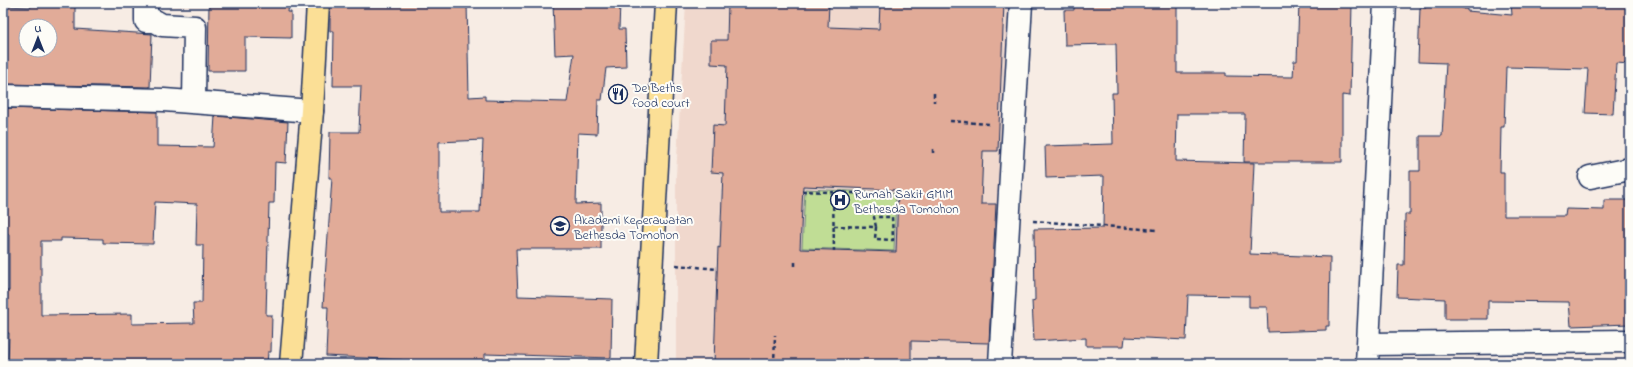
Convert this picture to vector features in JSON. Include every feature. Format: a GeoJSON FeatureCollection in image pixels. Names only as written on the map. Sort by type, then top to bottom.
{"type":"FeatureCollection","features":[{"type":"Feature","properties":{"kind":"main road"},"geometry":{"type":"LineString","coordinates":[[291,364],[312,111],[318,3]]}},
{"type":"Feature","properties":{"kind":"main road"},"geometry":{"type":"LineString","coordinates":[[646,364],[666,3]]}},
{"type":"Feature","properties":{"kind":"street"},"geometry":{"type":"LineString","coordinates":[[146,3],[146,21],[155,21],[162,25],[195,27],[194,102]]}},
{"type":"Feature","properties":{"kind":"street"},"geometry":{"type":"LineString","coordinates":[[1000,364],[1021,3]]}},
{"type":"Feature","properties":{"kind":"street"},"geometry":{"type":"LineString","coordinates":[[1385,3],[1368,354],[1630,341]]}},
{"type":"Feature","properties":{"kind":"street"},"geometry":{"type":"LineString","coordinates":[[3,96],[194,102],[312,111]]}},
{"type":"Feature","properties":{"kind":"street"},"geometry":{"type":"LineString","coordinates":[[1590,176],[1630,169]]}},
{"type":"Feature","properties":{"kind":"path"},"geometry":{"type":"LineString","coordinates":[[934,93],[934,102]]}},
{"type":"Feature","properties":{"kind":"path"},"geometry":{"type":"LineString","coordinates":[[950,121],[1014,125]]}},
{"type":"Feature","properties":{"kind":"path"},"geometry":{"type":"LineString","coordinates":[[802,191],[898,195]]}},
{"type":"Feature","properties":{"kind":"path"},"geometry":{"type":"LineString","coordinates":[[833,192],[834,251]]}},
{"type":"Feature","properties":{"kind":"path"},"geometry":{"type":"LineString","coordinates":[[874,217],[892,217],[893,240],[875,239],[876,227],[874,217]]}},
{"type":"Feature","properties":{"kind":"path"},"geometry":{"type":"LineString","coordinates":[[1009,219],[1157,230]]}},
{"type":"Feature","properties":{"kind":"path"},"geometry":{"type":"LineString","coordinates":[[834,226],[876,227]]}},
{"type":"Feature","properties":{"kind":"path"},"geometry":{"type":"LineString","coordinates":[[795,262],[795,268]]}},
{"type":"Feature","properties":{"kind":"path"},"geometry":{"type":"LineString","coordinates":[[651,263],[717,269]]}},
{"type":"Feature","properties":{"kind":"path"},"geometry":{"type":"LineString","coordinates":[[774,364],[775,335]]}},
{"type":"Feature","properties":{"kind":"shaded area","name":"Rumah Sakit GMIM Bethesda Tomohon"},"geometry":{"type":"Polygon","coordinates":[[[686,3],[1015,3],[996,364],[676,364],[676,175],[686,3]]]}},
{"type":"Feature","properties":{"kind":"green space"},"geometry":{"type":"Polygon","coordinates":[[[805,189],[896,193],[894,251],[802,248],[805,189]]]}},
{"type":"Feature","properties":{"kind":"building"},"geometry":{"type":"Polygon","coordinates":[[[31,3],[75,3],[75,29],[152,34],[150,87],[3,84],[3,6],[31,7],[31,3]]]}},
{"type":"Feature","properties":{"kind":"building"},"geometry":{"type":"Polygon","coordinates":[[[209,3],[289,3],[288,12],[291,12],[291,38],[245,37],[245,71],[208,71],[209,3]]]}},
{"type":"Feature","properties":{"kind":"building"},"geometry":{"type":"Polygon","coordinates":[[[330,3],[467,3],[469,97],[485,96],[485,100],[567,102],[574,54],[555,55],[553,3],[620,3],[619,29],[625,29],[626,67],[606,68],[602,100],[598,100],[597,134],[578,133],[576,204],[601,203],[601,249],[516,249],[518,296],[612,299],[611,358],[485,354],[485,364],[402,364],[402,360],[326,356],[328,307],[323,307],[332,178],[329,178],[330,132],[359,132],[361,86],[333,86],[334,31],[330,31],[330,3]],[[483,140],[439,142],[439,212],[480,212],[483,140]]]}},
{"type":"Feature","properties":{"kind":"building","name":"Rumah Sakit GMIM Bethesda Tomohon"},"geometry":{"type":"Polygon","coordinates":[[[728,3],[829,3],[828,27],[879,29],[880,3],[1004,3],[998,151],[983,151],[981,204],[996,204],[989,343],[911,341],[911,364],[714,363],[718,247],[720,248],[723,173],[711,172],[713,125],[725,126],[727,65],[711,64],[711,40],[727,40],[728,3]],[[803,186],[800,249],[896,252],[898,190],[803,186]]]}},
{"type":"Feature","properties":{"kind":"building"},"geometry":{"type":"Polygon","coordinates":[[[1074,3],[1177,3],[1177,73],[1226,73],[1226,76],[1293,77],[1294,61],[1297,61],[1299,3],[1352,3],[1350,96],[1342,95],[1342,162],[1244,162],[1245,114],[1177,114],[1176,161],[1254,163],[1250,254],[1330,257],[1329,326],[1326,326],[1326,330],[1268,332],[1267,307],[1249,307],[1249,296],[1188,295],[1186,340],[1125,337],[1124,346],[1086,346],[1086,338],[1034,341],[1032,301],[1035,300],[1034,229],[1103,228],[1104,176],[1046,178],[1045,146],[1113,144],[1112,93],[1117,93],[1116,44],[1065,45],[1064,10],[1074,10],[1074,3]]]}},
{"type":"Feature","properties":{"kind":"building"},"geometry":{"type":"Polygon","coordinates":[[[1426,3],[1463,3],[1463,9],[1467,9],[1467,11],[1512,15],[1511,3],[1553,3],[1553,6],[1630,5],[1630,64],[1616,63],[1613,114],[1585,113],[1588,69],[1506,67],[1504,127],[1501,127],[1500,172],[1504,172],[1504,216],[1565,216],[1566,209],[1604,210],[1604,200],[1630,200],[1630,267],[1628,267],[1630,324],[1571,326],[1569,302],[1488,301],[1488,319],[1445,319],[1445,299],[1397,297],[1398,265],[1404,265],[1405,214],[1410,214],[1410,171],[1420,171],[1420,136],[1442,136],[1446,63],[1418,62],[1420,8],[1426,8],[1426,3]]]}},
{"type":"Feature","properties":{"kind":"building"},"geometry":{"type":"Polygon","coordinates":[[[3,108],[157,112],[157,146],[213,147],[215,116],[288,122],[286,163],[275,162],[274,203],[269,203],[266,315],[272,315],[271,352],[268,352],[267,364],[8,364],[9,333],[3,333],[3,291],[9,291],[9,234],[3,234],[3,108]],[[155,202],[153,244],[103,243],[103,239],[61,238],[61,241],[41,241],[41,315],[132,314],[132,324],[194,323],[193,303],[202,303],[203,245],[196,245],[197,204],[155,202]]]}},
{"type":"Feature","properties":{"kind":"place","name":"De Beths food court"},"geometry":{"type":"Point","coordinates":[618,94]}},
{"type":"Feature","properties":{"kind":"place","name":"Rumah Sakit GMIM Bethesda Tomohon"},"geometry":{"type":"Point","coordinates":[840,200]}},
{"type":"Feature","properties":{"kind":"place","name":"Akademi Keperawatan Bethesda Tomohon"},"geometry":{"type":"Point","coordinates":[560,226]}}]}
